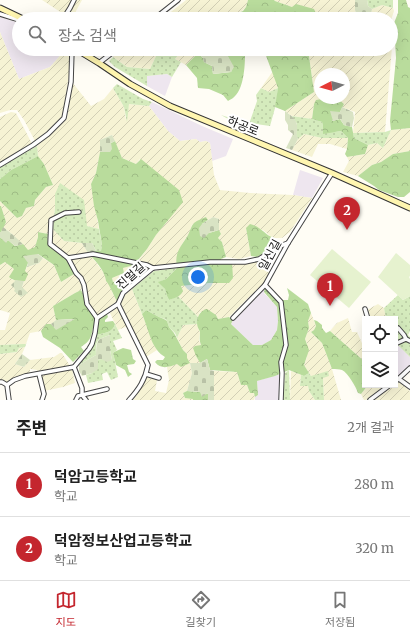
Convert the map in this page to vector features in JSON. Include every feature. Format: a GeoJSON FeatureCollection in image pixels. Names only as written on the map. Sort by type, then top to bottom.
{"type":"FeatureCollection","features":[{"type":"Feature","properties":{"kind":"main road"},"geometry":{"type":"LineString","coordinates":[[0,8],[12,14]]}},
{"type":"Feature","properties":{"kind":"main road","name":"하공로"},"geometry":{"type":"LineString","coordinates":[[88,56],[130,84],[170,106],[332,173],[410,208]]}},
{"type":"Feature","properties":{"kind":"main road"},"geometry":{"type":"LineString","coordinates":[[395,201],[410,205]]}},
{"type":"Feature","properties":{"kind":"street"},"geometry":{"type":"LineString","coordinates":[[67,12],[74,0]]}},
{"type":"Feature","properties":{"kind":"street"},"geometry":{"type":"LineString","coordinates":[[163,12],[178,0]]}},
{"type":"Feature","properties":{"kind":"street"},"geometry":{"type":"LineString","coordinates":[[0,14],[12,18]]}},
{"type":"Feature","properties":{"kind":"street"},"geometry":{"type":"LineString","coordinates":[[0,165],[34,145],[64,118],[71,82],[72,56]]}},
{"type":"Feature","properties":{"kind":"street"},"geometry":{"type":"LineString","coordinates":[[99,63],[108,56]]}},
{"type":"Feature","properties":{"kind":"street","name":"일신길"},"geometry":{"type":"LineString","coordinates":[[281,400],[281,362],[286,345],[281,302],[265,284],[288,243],[332,173]]}},
{"type":"Feature","properties":{"kind":"street"},"geometry":{"type":"LineString","coordinates":[[7,385],[14,380],[25,376],[74,367],[92,344],[97,318],[87,304],[84,285],[68,258],[50,244],[52,220],[65,213],[79,212]]}},
{"type":"Feature","properties":{"kind":"street","name":"진멀길"},"geometry":{"type":"LineString","coordinates":[[146,374],[148,365],[118,304],[123,293],[153,268],[210,262],[245,262],[259,259],[280,246],[288,243]]}},
{"type":"Feature","properties":{"kind":"street"},"geometry":{"type":"LineString","coordinates":[[68,258],[93,254],[147,265],[153,268]]}},
{"type":"Feature","properties":{"kind":"street"},"geometry":{"type":"LineString","coordinates":[[233,318],[265,284]]}},
{"type":"Feature","properties":{"kind":"street"},"geometry":{"type":"LineString","coordinates":[[97,318],[118,304]]}},
{"type":"Feature","properties":{"kind":"street"},"geometry":{"type":"LineString","coordinates":[[365,309],[367,316]]}},
{"type":"Feature","properties":{"kind":"street"},"geometry":{"type":"LineString","coordinates":[[398,328],[406,339],[410,341]]}},
{"type":"Feature","properties":{"kind":"street"},"geometry":{"type":"LineString","coordinates":[[398,343],[406,339]]}},
{"type":"Feature","properties":{"kind":"street"},"geometry":{"type":"LineString","coordinates":[[74,367],[82,388],[82,395],[86,400]]}},
{"type":"Feature","properties":{"kind":"street"},"geometry":{"type":"LineString","coordinates":[[410,368],[399,379],[410,387]]}},
{"type":"Feature","properties":{"kind":"street"},"geometry":{"type":"LineString","coordinates":[[39,374],[44,394],[42,400]]}},
{"type":"Feature","properties":{"kind":"street"},"geometry":{"type":"LineString","coordinates":[[129,400],[139,389],[146,374],[159,378]]}},
{"type":"Feature","properties":{"kind":"street"},"geometry":{"type":"LineString","coordinates":[[0,382],[7,385]]}},
{"type":"Feature","properties":{"kind":"street"},"geometry":{"type":"LineString","coordinates":[[7,385],[9,400]]}},
{"type":"Feature","properties":{"kind":"street"},"geometry":{"type":"LineString","coordinates":[[370,400],[386,388]]}},
{"type":"Feature","properties":{"kind":"street"},"geometry":{"type":"LineString","coordinates":[[76,400],[78,396],[107,389]]}},
{"type":"Feature","properties":{"kind":"shaded area"},"geometry":{"type":"Polygon","coordinates":[[[42,0],[82,0],[76,12],[60,12],[42,0]]]}},
{"type":"Feature","properties":{"kind":"shaded area"},"geometry":{"type":"Polygon","coordinates":[[[186,0],[248,0],[246,7],[240,12],[171,12],[186,0]]]}},
{"type":"Feature","properties":{"kind":"shaded area"},"geometry":{"type":"Polygon","coordinates":[[[274,0],[355,0],[356,12],[305,12],[274,0]]]}},
{"type":"Feature","properties":{"kind":"shaded area"},"geometry":{"type":"Polygon","coordinates":[[[382,5],[393,8],[394,11],[371,12],[372,9],[382,5]]]}},
{"type":"Feature","properties":{"kind":"shaded area"},"geometry":{"type":"Polygon","coordinates":[[[0,17],[12,21],[12,56],[60,56],[50,67],[19,79],[0,32],[0,17]]]}},
{"type":"Feature","properties":{"kind":"shaded area"},"geometry":{"type":"Polygon","coordinates":[[[0,32],[19,79],[50,67],[60,56],[70,56],[69,75],[62,118],[45,133],[35,141],[17,110],[10,110],[0,113],[0,32]]]}},
{"type":"Feature","properties":{"kind":"shaded area"},"geometry":{"type":"Polygon","coordinates":[[[156,56],[150,69],[127,67],[113,57],[156,56]]]}},
{"type":"Feature","properties":{"kind":"shaded area"},"geometry":{"type":"Polygon","coordinates":[[[177,56],[196,56],[186,65],[175,59],[177,56]]]}},
{"type":"Feature","properties":{"kind":"shaded area"},"geometry":{"type":"Polygon","coordinates":[[[309,56],[391,56],[385,132],[353,133],[355,112],[342,107],[344,104],[350,104],[350,68],[314,68],[314,92],[309,56]]]}},
{"type":"Feature","properties":{"kind":"shaded area"},"geometry":{"type":"Polygon","coordinates":[[[273,71],[278,88],[269,92],[261,88],[273,71]]]}},
{"type":"Feature","properties":{"kind":"shaded area"},"geometry":{"type":"Polygon","coordinates":[[[167,74],[172,77],[165,96],[147,86],[146,76],[167,74]]]}},
{"type":"Feature","properties":{"kind":"shaded area"},"geometry":{"type":"Polygon","coordinates":[[[72,82],[91,106],[104,99],[113,88],[124,107],[126,120],[129,104],[149,106],[168,131],[180,141],[196,139],[200,142],[206,141],[210,143],[214,175],[220,190],[293,195],[312,198],[290,232],[282,238],[274,238],[263,230],[246,228],[251,256],[239,259],[226,257],[222,242],[218,238],[221,234],[219,230],[219,219],[213,217],[208,220],[206,217],[192,225],[182,244],[176,264],[154,266],[138,261],[169,219],[140,159],[136,164],[122,158],[112,135],[100,140],[100,152],[96,173],[91,184],[99,229],[87,226],[55,207],[54,216],[49,219],[48,234],[38,232],[35,247],[28,251],[3,227],[6,222],[0,206],[0,201],[17,218],[22,216],[26,208],[34,206],[35,200],[46,187],[53,185],[44,164],[38,156],[37,146],[67,119],[72,82]]]}},
{"type":"Feature","properties":{"kind":"shaded area"},"geometry":{"type":"Polygon","coordinates":[[[314,92],[312,119],[292,116],[285,111],[314,92]]]}},
{"type":"Feature","properties":{"kind":"shaded area"},"geometry":{"type":"Polygon","coordinates":[[[152,102],[233,139],[226,156],[212,161],[210,143],[206,141],[200,142],[196,139],[180,141],[168,131],[149,106],[152,102]]]}},
{"type":"Feature","properties":{"kind":"shaded area"},"geometry":{"type":"Polygon","coordinates":[[[11,112],[16,113],[32,144],[0,163],[0,117],[11,112]]]}},
{"type":"Feature","properties":{"kind":"shaded area"},"geometry":{"type":"Polygon","coordinates":[[[410,128],[410,151],[393,154],[381,162],[372,165],[358,176],[343,172],[349,161],[347,157],[365,154],[368,145],[377,143],[383,148],[391,130],[410,128]]]}},
{"type":"Feature","properties":{"kind":"shaded area"},"geometry":{"type":"Polygon","coordinates":[[[304,134],[322,138],[348,138],[347,149],[330,144],[318,144],[312,157],[292,150],[298,139],[304,134]]]}},
{"type":"Feature","properties":{"kind":"shaded area"},"geometry":{"type":"Polygon","coordinates":[[[300,170],[323,178],[312,198],[293,195],[300,170]]]}},
{"type":"Feature","properties":{"kind":"shaded area"},"geometry":{"type":"Polygon","coordinates":[[[53,229],[64,241],[82,243],[88,253],[68,255],[52,243],[53,229]]]}},
{"type":"Feature","properties":{"kind":"shaded area"},"geometry":{"type":"Polygon","coordinates":[[[88,256],[92,257],[103,272],[106,281],[110,285],[117,301],[97,316],[89,303],[87,294],[71,259],[88,256]]]}},
{"type":"Feature","properties":{"kind":"shaded area"},"geometry":{"type":"Polygon","coordinates":[[[43,258],[54,265],[61,282],[74,274],[80,282],[82,287],[81,290],[53,306],[56,320],[51,324],[46,324],[41,331],[30,333],[26,344],[0,345],[0,330],[5,330],[10,313],[0,310],[0,265],[5,262],[14,269],[12,280],[16,280],[12,286],[22,287],[25,281],[25,271],[27,267],[39,263],[43,258]]]}},
{"type":"Feature","properties":{"kind":"shaded area"},"geometry":{"type":"Polygon","coordinates":[[[260,262],[269,273],[263,284],[229,317],[218,319],[216,315],[200,312],[198,317],[178,296],[181,294],[180,286],[209,283],[229,283],[232,263],[260,262]]]}},
{"type":"Feature","properties":{"kind":"shaded area"},"geometry":{"type":"Polygon","coordinates":[[[135,264],[150,269],[126,288],[119,280],[113,282],[112,278],[124,273],[123,268],[135,264]]]}},
{"type":"Feature","properties":{"kind":"shaded area"},"geometry":{"type":"Polygon","coordinates":[[[265,288],[264,293],[277,307],[277,330],[271,340],[262,345],[253,345],[231,324],[233,320],[265,288]]]}},
{"type":"Feature","properties":{"kind":"shaded area"},"geometry":{"type":"Polygon","coordinates":[[[132,289],[157,350],[146,357],[121,303],[125,295],[132,289]]]}},
{"type":"Feature","properties":{"kind":"shaded area"},"geometry":{"type":"Polygon","coordinates":[[[378,304],[384,308],[385,316],[370,316],[367,310],[378,304]]]}},
{"type":"Feature","properties":{"kind":"shaded area"},"geometry":{"type":"Polygon","coordinates":[[[118,307],[128,326],[118,330],[110,313],[118,307]]]}},
{"type":"Feature","properties":{"kind":"shaded area"},"geometry":{"type":"Polygon","coordinates":[[[311,313],[316,326],[311,332],[322,343],[332,369],[341,400],[324,400],[323,378],[311,376],[304,365],[307,357],[307,344],[305,339],[309,328],[308,321],[311,313]]]}},
{"type":"Feature","properties":{"kind":"shaded area"},"geometry":{"type":"Polygon","coordinates":[[[348,318],[352,332],[357,332],[362,343],[362,359],[330,331],[337,323],[348,318]]]}},
{"type":"Feature","properties":{"kind":"shaded area"},"geometry":{"type":"Polygon","coordinates":[[[197,324],[200,333],[199,340],[201,345],[198,346],[196,356],[200,363],[190,363],[192,373],[187,391],[183,393],[185,398],[190,398],[193,400],[133,400],[146,377],[157,380],[155,391],[166,393],[169,380],[167,367],[177,364],[187,358],[187,354],[183,350],[177,338],[183,325],[197,324]]]}},
{"type":"Feature","properties":{"kind":"shaded area"},"geometry":{"type":"Polygon","coordinates":[[[398,344],[410,357],[410,366],[398,376],[398,344]]]}},
{"type":"Feature","properties":{"kind":"shaded area"},"geometry":{"type":"Polygon","coordinates":[[[25,347],[15,364],[24,367],[30,360],[54,357],[62,353],[70,366],[38,373],[37,370],[30,369],[30,374],[7,383],[0,381],[0,354],[17,352],[19,348],[25,347]]]}},
{"type":"Feature","properties":{"kind":"shaded area"},"geometry":{"type":"Polygon","coordinates":[[[72,369],[75,383],[44,391],[40,375],[72,369]]]}},
{"type":"Feature","properties":{"kind":"shaded area"},"geometry":{"type":"Polygon","coordinates":[[[214,371],[237,372],[241,385],[247,385],[250,393],[254,393],[254,400],[214,400],[214,371]]]}},
{"type":"Feature","properties":{"kind":"shaded area"},"geometry":{"type":"Polygon","coordinates":[[[291,371],[301,375],[300,386],[308,386],[309,391],[315,400],[290,400],[291,371]]]}},
{"type":"Feature","properties":{"kind":"shaded area"},"geometry":{"type":"Polygon","coordinates":[[[280,374],[279,400],[255,400],[255,397],[258,395],[257,381],[280,374]]]}},
{"type":"Feature","properties":{"kind":"shaded area"},"geometry":{"type":"Polygon","coordinates":[[[398,383],[410,391],[410,400],[374,400],[391,388],[398,388],[398,383]]]}},
{"type":"Feature","properties":{"kind":"shaded area"},"geometry":{"type":"Polygon","coordinates":[[[366,388],[382,388],[366,400],[364,400],[361,394],[366,388]]]}},
{"type":"Feature","properties":{"kind":"green space"},"geometry":{"type":"Polygon","coordinates":[[[248,0],[274,0],[292,7],[296,4],[314,9],[315,12],[241,12],[246,7],[248,0]]]}},
{"type":"Feature","properties":{"kind":"green space"},"geometry":{"type":"Polygon","coordinates":[[[355,0],[367,0],[368,6],[372,9],[371,12],[356,12],[355,0]]]}},
{"type":"Feature","properties":{"kind":"green space"},"geometry":{"type":"Polygon","coordinates":[[[367,0],[393,0],[393,8],[382,5],[372,9],[368,6],[367,0]]]}},
{"type":"Feature","properties":{"kind":"green space"},"geometry":{"type":"Polygon","coordinates":[[[398,0],[406,0],[408,7],[410,8],[410,128],[391,130],[390,121],[396,56],[398,56],[398,0]]]}},
{"type":"Feature","properties":{"kind":"green space"},"geometry":{"type":"Polygon","coordinates":[[[156,56],[177,56],[175,59],[181,62],[172,77],[167,74],[147,76],[147,86],[115,67],[109,61],[113,57],[127,67],[150,69],[156,56]]]}},
{"type":"Feature","properties":{"kind":"green space"},"geometry":{"type":"Polygon","coordinates":[[[195,56],[201,56],[204,62],[212,66],[213,74],[231,72],[233,67],[228,56],[245,56],[242,84],[237,94],[228,101],[223,95],[209,89],[198,88],[197,78],[186,65],[195,56]]]}},
{"type":"Feature","properties":{"kind":"green space"},"geometry":{"type":"Polygon","coordinates":[[[201,56],[228,56],[234,67],[231,72],[213,74],[212,66],[204,62],[201,56]]]}},
{"type":"Feature","properties":{"kind":"green space"},"geometry":{"type":"Polygon","coordinates":[[[266,56],[309,56],[314,92],[285,111],[275,107],[278,88],[266,56]]]}},
{"type":"Feature","properties":{"kind":"green space"},"geometry":{"type":"Polygon","coordinates":[[[117,84],[143,99],[152,102],[149,106],[129,104],[127,122],[124,107],[113,88],[117,84]]]}},
{"type":"Feature","properties":{"kind":"green space"},"geometry":{"type":"Polygon","coordinates":[[[261,88],[269,92],[278,88],[277,101],[270,126],[256,124],[255,134],[221,115],[249,124],[257,101],[256,95],[261,88]]]}},
{"type":"Feature","properties":{"kind":"green space"},"geometry":{"type":"Polygon","coordinates":[[[314,104],[344,104],[340,112],[332,121],[340,119],[344,125],[352,127],[354,138],[368,145],[365,154],[347,157],[345,154],[348,138],[341,131],[323,134],[322,122],[312,119],[314,104]]]}},
{"type":"Feature","properties":{"kind":"green space"},"geometry":{"type":"Polygon","coordinates":[[[342,107],[353,112],[354,118],[352,127],[344,125],[340,119],[333,121],[330,111],[340,112],[342,107]]]}},
{"type":"Feature","properties":{"kind":"green space"},"geometry":{"type":"Polygon","coordinates":[[[285,111],[291,115],[297,125],[298,139],[292,150],[286,148],[293,134],[288,130],[288,125],[285,120],[285,111]]]}},
{"type":"Feature","properties":{"kind":"green space"},"geometry":{"type":"Polygon","coordinates":[[[292,116],[322,122],[323,126],[335,132],[341,131],[348,138],[322,138],[304,134],[298,139],[296,135],[297,124],[292,116]]]}},
{"type":"Feature","properties":{"kind":"green space"},"geometry":{"type":"Polygon","coordinates":[[[391,130],[383,148],[377,143],[368,145],[354,138],[353,133],[385,132],[391,130]]]}},
{"type":"Feature","properties":{"kind":"green space"},"geometry":{"type":"Polygon","coordinates":[[[112,135],[115,141],[111,143],[112,149],[110,152],[100,152],[100,140],[112,135]]]}},
{"type":"Feature","properties":{"kind":"green space"},"geometry":{"type":"Polygon","coordinates":[[[115,141],[122,158],[136,164],[141,159],[179,190],[183,202],[134,265],[123,268],[124,273],[112,278],[113,282],[119,280],[122,281],[126,288],[117,301],[101,268],[92,257],[88,256],[88,253],[101,251],[102,245],[91,184],[96,173],[100,152],[110,152],[111,143],[115,141]]]}},
{"type":"Feature","properties":{"kind":"green space"},"geometry":{"type":"Polygon","coordinates":[[[37,146],[38,156],[11,170],[0,179],[0,167],[37,146]]]}},
{"type":"Feature","properties":{"kind":"green space"},"geometry":{"type":"Polygon","coordinates":[[[410,151],[410,192],[404,197],[398,197],[379,190],[358,176],[372,165],[381,162],[393,154],[410,151]]]}},
{"type":"Feature","properties":{"kind":"green space"},"geometry":{"type":"Polygon","coordinates":[[[38,156],[44,164],[53,185],[46,187],[35,200],[34,206],[26,208],[22,216],[17,218],[0,201],[0,179],[11,170],[38,156]]]}},
{"type":"Feature","properties":{"kind":"green space"},"geometry":{"type":"Polygon","coordinates":[[[60,183],[84,200],[87,226],[99,229],[102,245],[101,251],[96,251],[92,243],[64,241],[53,229],[55,194],[60,183]]]}},
{"type":"Feature","properties":{"kind":"green space"},"geometry":{"type":"Polygon","coordinates":[[[0,206],[6,222],[1,233],[0,232],[0,206]]]}},
{"type":"Feature","properties":{"kind":"green space"},"geometry":{"type":"Polygon","coordinates":[[[206,217],[208,220],[202,224],[209,233],[219,230],[221,234],[218,238],[222,242],[226,257],[221,259],[221,264],[232,263],[233,278],[229,283],[209,283],[181,286],[183,291],[180,295],[169,300],[165,289],[158,282],[166,279],[177,268],[177,254],[192,226],[197,221],[206,217]]]}},
{"type":"Feature","properties":{"kind":"green space"},"geometry":{"type":"Polygon","coordinates":[[[213,217],[219,219],[219,230],[209,233],[204,238],[200,236],[199,228],[202,224],[213,217]]]}},
{"type":"Feature","properties":{"kind":"green space"},"geometry":{"type":"Polygon","coordinates":[[[250,224],[274,238],[274,244],[269,250],[257,257],[251,256],[246,228],[250,224]]]}},
{"type":"Feature","properties":{"kind":"green space"},"geometry":{"type":"Polygon","coordinates":[[[3,227],[23,244],[15,246],[8,240],[6,243],[0,237],[0,232],[3,227]]]}},
{"type":"Feature","properties":{"kind":"green space"},"geometry":{"type":"Polygon","coordinates":[[[38,232],[48,234],[48,244],[67,260],[74,274],[61,282],[54,265],[38,254],[28,263],[25,271],[28,274],[25,281],[17,281],[9,277],[14,269],[5,262],[0,265],[0,237],[6,242],[8,240],[15,246],[23,244],[28,250],[35,247],[38,232]]]}},
{"type":"Feature","properties":{"kind":"green space"},"geometry":{"type":"Polygon","coordinates":[[[82,243],[92,243],[96,251],[88,253],[82,243]]]}},
{"type":"Feature","properties":{"kind":"green space"},"geometry":{"type":"Polygon","coordinates":[[[332,249],[371,282],[349,308],[310,275],[332,249]]]}},
{"type":"Feature","properties":{"kind":"green space"},"geometry":{"type":"Polygon","coordinates":[[[396,253],[410,265],[410,296],[403,300],[378,277],[396,253]]]}},
{"type":"Feature","properties":{"kind":"green space"},"geometry":{"type":"Polygon","coordinates":[[[38,254],[43,258],[39,263],[27,267],[28,263],[23,256],[38,254]]]}},
{"type":"Feature","properties":{"kind":"green space"},"geometry":{"type":"Polygon","coordinates":[[[177,268],[166,279],[159,282],[165,289],[169,300],[178,296],[198,317],[197,324],[183,325],[177,338],[165,319],[146,310],[142,314],[132,289],[154,271],[177,268]]]}},
{"type":"Feature","properties":{"kind":"green space"},"geometry":{"type":"Polygon","coordinates":[[[16,280],[24,281],[22,287],[28,293],[21,297],[14,291],[15,289],[11,285],[16,280]]]}},
{"type":"Feature","properties":{"kind":"green space"},"geometry":{"type":"Polygon","coordinates":[[[265,288],[278,300],[288,300],[289,295],[287,288],[308,304],[311,313],[308,321],[309,328],[305,339],[309,350],[304,365],[309,373],[304,376],[289,370],[257,381],[258,395],[255,397],[254,393],[250,393],[247,385],[241,385],[237,372],[210,370],[207,359],[200,363],[193,348],[201,345],[197,320],[201,312],[207,309],[216,315],[218,319],[229,317],[233,320],[231,324],[253,345],[262,345],[271,340],[277,330],[277,307],[264,292],[265,288]]]}},
{"type":"Feature","properties":{"kind":"green space"},"geometry":{"type":"Polygon","coordinates":[[[81,290],[94,315],[94,321],[107,314],[108,317],[105,322],[113,321],[115,324],[110,331],[96,335],[96,329],[93,328],[90,339],[81,347],[84,351],[73,362],[60,348],[43,337],[41,331],[46,324],[51,324],[56,329],[73,319],[56,320],[53,306],[81,290]]]}},
{"type":"Feature","properties":{"kind":"green space"},"geometry":{"type":"Polygon","coordinates":[[[398,295],[403,300],[410,296],[410,331],[408,335],[410,337],[410,357],[398,345],[398,316],[385,316],[384,308],[398,295]]]}},
{"type":"Feature","properties":{"kind":"green space"},"geometry":{"type":"Polygon","coordinates":[[[146,310],[167,321],[169,327],[187,354],[187,358],[190,363],[181,367],[177,364],[165,367],[157,365],[155,362],[157,360],[163,360],[165,357],[158,351],[150,338],[142,314],[146,310]]]}},
{"type":"Feature","properties":{"kind":"green space"},"geometry":{"type":"Polygon","coordinates":[[[75,319],[56,330],[51,324],[56,320],[75,319]]]}},
{"type":"Feature","properties":{"kind":"green space"},"geometry":{"type":"Polygon","coordinates":[[[314,320],[322,325],[322,328],[326,333],[330,331],[362,359],[362,388],[366,388],[361,394],[358,393],[352,380],[347,374],[340,369],[332,369],[322,343],[311,332],[316,326],[314,320]]]}},
{"type":"Feature","properties":{"kind":"green space"},"geometry":{"type":"Polygon","coordinates":[[[115,324],[122,338],[113,341],[117,350],[114,352],[114,357],[118,377],[111,380],[107,372],[102,374],[103,380],[88,383],[86,375],[92,373],[97,360],[112,360],[110,335],[101,338],[97,342],[96,355],[79,365],[89,351],[96,335],[110,331],[115,324]]]}},
{"type":"Feature","properties":{"kind":"green space"},"geometry":{"type":"Polygon","coordinates":[[[110,335],[112,360],[107,362],[101,359],[98,360],[98,369],[92,373],[82,376],[79,371],[79,365],[96,355],[96,347],[99,340],[110,335]]]}},
{"type":"Feature","properties":{"kind":"green space"},"geometry":{"type":"Polygon","coordinates":[[[26,344],[25,347],[19,348],[17,352],[0,354],[0,345],[26,344]]]}},
{"type":"Feature","properties":{"kind":"green space"},"geometry":{"type":"Polygon","coordinates":[[[123,348],[131,350],[133,359],[136,361],[134,364],[127,365],[129,372],[132,374],[128,377],[125,370],[116,365],[114,357],[114,352],[123,348]]]}},
{"type":"Feature","properties":{"kind":"green space"},"geometry":{"type":"Polygon","coordinates":[[[22,354],[30,360],[24,367],[15,364],[22,354]]]}},
{"type":"Feature","properties":{"kind":"green space"},"geometry":{"type":"Polygon","coordinates":[[[207,359],[210,370],[214,371],[214,400],[208,400],[208,393],[202,397],[200,392],[187,391],[192,373],[190,363],[200,363],[207,359]]]}},
{"type":"Feature","properties":{"kind":"green space"},"geometry":{"type":"Polygon","coordinates":[[[289,370],[290,400],[283,400],[285,373],[289,370]]]}},
{"type":"Feature","properties":{"kind":"green space"},"geometry":{"type":"Polygon","coordinates":[[[328,371],[329,376],[323,378],[324,400],[315,400],[309,391],[308,386],[300,386],[301,375],[304,376],[309,373],[311,376],[328,371]]]}},
{"type":"Feature","properties":{"kind":"green space"},"geometry":{"type":"Polygon","coordinates":[[[187,391],[206,394],[209,393],[208,400],[193,400],[185,398],[183,393],[187,391]]]}},
{"type":"Feature","properties":{"kind":"place","name":"덕암정보산업고등학교"},"geometry":{"type":"Point","coordinates":[347,230]}},
{"type":"Feature","properties":{"kind":"place","name":"덕암고등학교"},"geometry":{"type":"Point","coordinates":[330,306]}}]}
